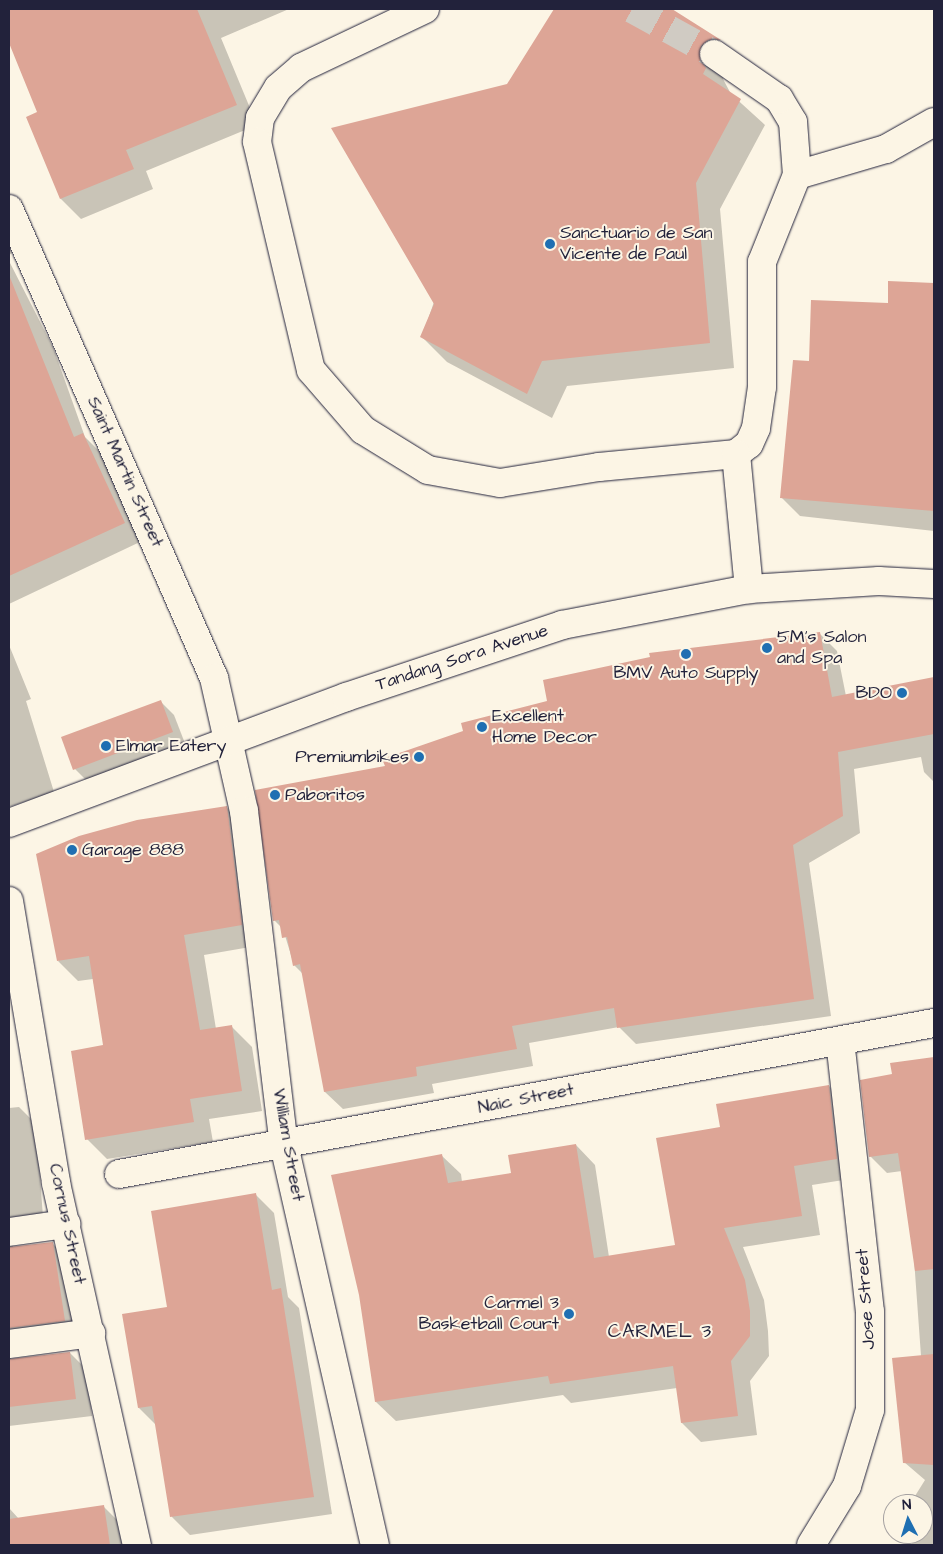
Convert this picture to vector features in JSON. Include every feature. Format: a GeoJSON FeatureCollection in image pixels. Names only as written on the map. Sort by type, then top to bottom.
{"type":"FeatureCollection","features":[{"type":"Feature","properties":{"kind":"street"},"geometry":{"type":"LineString","coordinates":[[425,9],[302,68],[278,88],[260,118],[257,142],[311,370],[363,430],[428,470],[500,483],[599,467],[736,454]]}},
{"type":"Feature","properties":{"kind":"street"},"geometry":{"type":"LineString","coordinates":[[714,54],[779,99],[793,122],[796,175],[762,262],[762,387],[756,428],[736,454],[750,589]]}},
{"type":"Feature","properties":{"kind":"street"},"geometry":{"type":"LineString","coordinates":[[796,175],[886,149],[934,122]]}},
{"type":"Feature","properties":{"kind":"street","name":"Saint Martin Street"},"geometry":{"type":"LineString","coordinates":[[9,209],[197,634],[230,740]]}},
{"type":"Feature","properties":{"kind":"street","name":"Tandang Sora Avenue"},"geometry":{"type":"LineString","coordinates":[[9,823],[469,653],[562,625],[750,589],[879,581],[934,584]]}},
{"type":"Feature","properties":{"kind":"street","name":"William Street"},"geometry":{"type":"LineString","coordinates":[[230,740],[244,811],[284,1144],[375,1545]]}},
{"type":"Feature","properties":{"kind":"street","name":"Cornus Street"},"geometry":{"type":"LineString","coordinates":[[9,901],[66,1224],[137,1545]]}},
{"type":"Feature","properties":{"kind":"street","name":"Naic Street"},"geometry":{"type":"LineString","coordinates":[[119,1174],[934,1023]]}},
{"type":"Feature","properties":{"kind":"street","name":"Jose Street"},"geometry":{"type":"LineString","coordinates":[[811,1545],[847,1486],[870,1410],[870,1312],[840,1041]]}},
{"type":"Feature","properties":{"kind":"street"},"geometry":{"type":"LineString","coordinates":[[9,1232],[66,1224]]}},
{"type":"Feature","properties":{"kind":"street"},"geometry":{"type":"LineString","coordinates":[[9,1344],[91,1333]]}},
{"type":"Feature","properties":{"kind":"building"},"geometry":{"type":"Polygon","coordinates":[[[9,9],[197,9],[237,105],[126,150],[134,169],[60,199],[26,117],[37,112],[9,43],[9,9]]]}},
{"type":"Feature","properties":{"kind":"building","name":"Sanctuario de San Vicente de Paul"},"geometry":{"type":"Polygon","coordinates":[[[554,9],[672,9],[721,40],[708,40],[701,46],[700,60],[706,68],[703,74],[741,99],[696,183],[710,343],[542,361],[527,394],[420,337],[434,304],[331,128],[507,84],[554,9]]]}},
{"type":"Feature","properties":{"kind":"building"},"geometry":{"type":"Polygon","coordinates":[[[9,275],[74,437],[83,433],[125,523],[9,576],[9,275]]]}},
{"type":"Feature","properties":{"kind":"building"},"geometry":{"type":"Polygon","coordinates":[[[888,281],[934,283],[934,511],[780,498],[793,360],[809,361],[811,300],[888,303],[888,281]]]}},
{"type":"Feature","properties":{"kind":"building"},"geometry":{"type":"Polygon","coordinates":[[[820,632],[832,697],[934,677],[934,734],[838,752],[843,816],[793,845],[814,999],[617,1028],[614,1008],[512,1026],[517,1049],[416,1067],[417,1076],[324,1092],[300,964],[293,966],[287,937],[282,938],[279,920],[273,921],[255,790],[385,766],[382,759],[463,731],[461,723],[547,701],[543,680],[650,657],[649,653],[820,632]]]}},
{"type":"Feature","properties":{"kind":"building"},"geometry":{"type":"Polygon","coordinates":[[[161,700],[173,732],[73,770],[61,737],[161,700]]]}},
{"type":"Feature","properties":{"kind":"building"},"geometry":{"type":"Polygon","coordinates":[[[227,806],[242,925],[184,935],[200,1030],[232,1025],[242,1091],[190,1099],[194,1122],[85,1140],[71,1051],[103,1045],[89,956],[57,961],[36,854],[79,836],[137,820],[227,806]]]}},
{"type":"Feature","properties":{"kind":"building"},"geometry":{"type":"Polygon","coordinates":[[[934,1057],[934,1269],[915,1271],[898,1153],[869,1157],[860,1080],[892,1074],[890,1063],[934,1057]]]}},
{"type":"Feature","properties":{"kind":"building"},"geometry":{"type":"Polygon","coordinates":[[[829,1085],[837,1159],[794,1166],[802,1216],[724,1228],[745,1280],[750,1311],[750,1336],[731,1361],[738,1416],[681,1423],[673,1366],[550,1384],[548,1376],[375,1402],[359,1295],[331,1175],[442,1154],[448,1183],[511,1173],[508,1155],[576,1144],[594,1258],[675,1245],[656,1138],[720,1127],[716,1104],[829,1085]]]}},
{"type":"Feature","properties":{"kind":"building"},"geometry":{"type":"Polygon","coordinates":[[[256,1193],[272,1290],[281,1288],[314,1497],[170,1517],[152,1406],[138,1408],[122,1314],[167,1307],[151,1211],[256,1193]]]}},
{"type":"Feature","properties":{"kind":"building"},"geometry":{"type":"Polygon","coordinates":[[[53,1242],[65,1321],[9,1328],[9,1247],[53,1242]]]}},
{"type":"Feature","properties":{"kind":"building"},"geometry":{"type":"Polygon","coordinates":[[[70,1352],[76,1399],[9,1407],[9,1359],[70,1352]]]}},
{"type":"Feature","properties":{"kind":"building"},"geometry":{"type":"Polygon","coordinates":[[[934,1354],[934,1465],[903,1463],[892,1358],[934,1354]]]}},
{"type":"Feature","properties":{"kind":"building"},"geometry":{"type":"Polygon","coordinates":[[[104,1505],[110,1545],[9,1545],[9,1519],[104,1505]]]}},
{"type":"Feature","properties":{"kind":"tunnel"},"geometry":{"type":"LineString","coordinates":[[632,9],[714,54]]}},
{"type":"Feature","properties":{"kind":"place","name":"Sanctuario de San Vicente de Paul"},"geometry":{"type":"Point","coordinates":[550,244]}},
{"type":"Feature","properties":{"kind":"place","name":"5M's Salon and Spa"},"geometry":{"type":"Point","coordinates":[767,648]}},
{"type":"Feature","properties":{"kind":"place","name":"BMV Auto Supply"},"geometry":{"type":"Point","coordinates":[686,654]}},
{"type":"Feature","properties":{"kind":"place","name":"BDO"},"geometry":{"type":"Point","coordinates":[902,693]}},
{"type":"Feature","properties":{"kind":"place","name":"Excellent Home Decor"},"geometry":{"type":"Point","coordinates":[482,727]}},
{"type":"Feature","properties":{"kind":"place","name":"Elmar Eatery"},"geometry":{"type":"Point","coordinates":[106,746]}},
{"type":"Feature","properties":{"kind":"place","name":"Premiumbikes"},"geometry":{"type":"Point","coordinates":[419,757]}},
{"type":"Feature","properties":{"kind":"place","name":"Paboritos"},"geometry":{"type":"Point","coordinates":[275,795]}},
{"type":"Feature","properties":{"kind":"place","name":"Garage 888"},"geometry":{"type":"Point","coordinates":[72,850]}},
{"type":"Feature","properties":{"kind":"place","name":"Carmel 3 Basketball Court"},"geometry":{"type":"Point","coordinates":[569,1314]}},
{"type":"Feature","properties":{"kind":"district","name":"CARMEL 3"},"geometry":{"type":"Point","coordinates":[660,1332]}}]}
